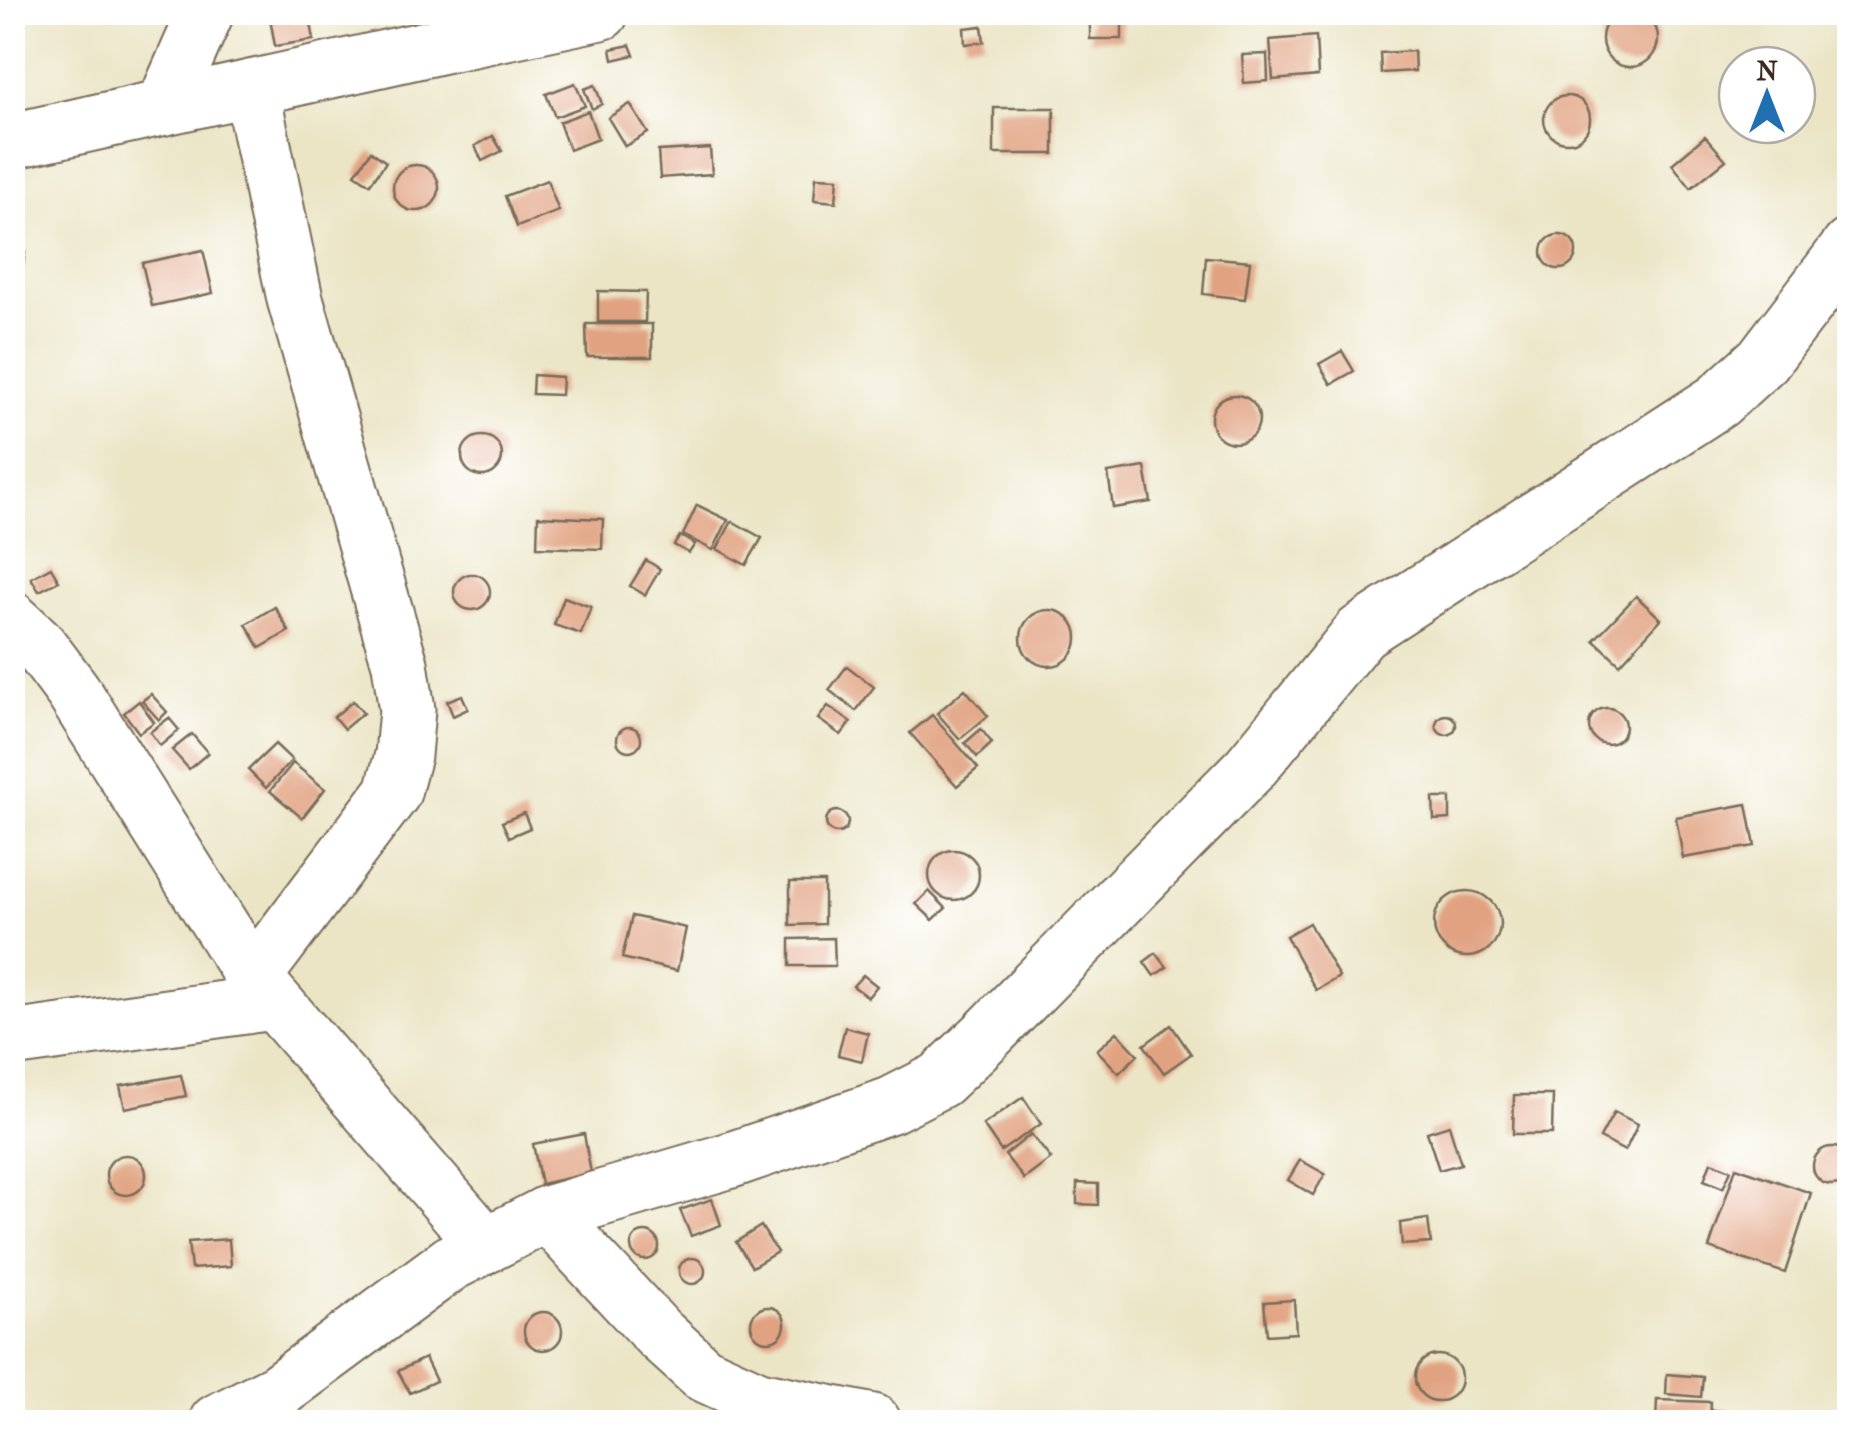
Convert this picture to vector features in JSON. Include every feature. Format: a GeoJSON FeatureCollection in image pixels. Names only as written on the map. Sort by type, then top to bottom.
{"type":"FeatureCollection","features":[{"type":"Feature","properties":{"kind":"street"},"geometry":{"type":"LineString","coordinates":[[164,107],[206,12]]}},
{"type":"Feature","properties":{"kind":"street"},"geometry":{"type":"LineString","coordinates":[[12,141],[601,12]]}},
{"type":"Feature","properties":{"kind":"street"},"geometry":{"type":"LineString","coordinates":[[12,1039],[263,990],[393,792],[403,755],[407,710],[400,664],[295,299],[251,88]]}},
{"type":"Feature","properties":{"kind":"street"},"geometry":{"type":"LineString","coordinates":[[217,1422],[278,1391],[451,1262],[548,1214],[731,1160],[891,1104],[940,1080],[1250,768],[1361,632],[1718,400],[1763,360],[1850,246]]}},
{"type":"Feature","properties":{"kind":"street"},"geometry":{"type":"LineString","coordinates":[[12,620],[38,643],[73,691],[263,990],[486,1245]]}},
{"type":"Feature","properties":{"kind":"street"},"geometry":{"type":"LineString","coordinates":[[548,1214],[658,1334],[701,1398],[759,1399],[873,1422]]}},
{"type":"Feature","properties":{"kind":"building"},"geometry":{"type":"Polygon","coordinates":[[[1630,11],[1650,19],[1658,39],[1650,59],[1630,67],[1610,59],[1602,39],[1610,19],[1630,11]]]}},
{"type":"Feature","properties":{"kind":"building"},"geometry":{"type":"Polygon","coordinates":[[[269,12],[309,12],[314,40],[275,46],[269,12]]]}},
{"type":"Feature","properties":{"kind":"building"},"geometry":{"type":"Polygon","coordinates":[[[1090,12],[1122,12],[1122,39],[1090,39],[1090,12]]]}},
{"type":"Feature","properties":{"kind":"building"},"geometry":{"type":"Polygon","coordinates":[[[1832,12],[1850,12],[1850,24],[1839,20],[1832,12]]]}},
{"type":"Feature","properties":{"kind":"building"},"geometry":{"type":"Polygon","coordinates":[[[982,26],[984,42],[965,44],[964,28],[982,26]]]}},
{"type":"Feature","properties":{"kind":"building"},"geometry":{"type":"Polygon","coordinates":[[[1316,36],[1318,76],[1273,80],[1270,40],[1316,36]]]}},
{"type":"Feature","properties":{"kind":"building"},"geometry":{"type":"Polygon","coordinates":[[[630,45],[634,55],[613,60],[611,49],[630,45]]]}},
{"type":"Feature","properties":{"kind":"building"},"geometry":{"type":"Polygon","coordinates":[[[1414,51],[1415,71],[1381,73],[1380,53],[1414,51]]]}},
{"type":"Feature","properties":{"kind":"building"},"geometry":{"type":"Polygon","coordinates":[[[1267,54],[1268,81],[1244,83],[1242,55],[1267,54]]]}},
{"type":"Feature","properties":{"kind":"building"},"geometry":{"type":"Polygon","coordinates":[[[575,83],[585,106],[555,117],[546,94],[575,83]]]}},
{"type":"Feature","properties":{"kind":"building"},"geometry":{"type":"Polygon","coordinates":[[[595,85],[602,104],[592,109],[584,89],[595,85]]]}},
{"type":"Feature","properties":{"kind":"building"},"geometry":{"type":"Polygon","coordinates":[[[1567,96],[1584,102],[1590,119],[1584,136],[1567,142],[1550,136],[1544,119],[1550,102],[1567,96]]]}},
{"type":"Feature","properties":{"kind":"building"},"geometry":{"type":"Polygon","coordinates":[[[630,104],[648,133],[625,146],[608,118],[630,104]]]}},
{"type":"Feature","properties":{"kind":"building"},"geometry":{"type":"Polygon","coordinates":[[[994,108],[1054,108],[1054,154],[994,154],[994,108]]]}},
{"type":"Feature","properties":{"kind":"building"},"geometry":{"type":"Polygon","coordinates":[[[588,111],[598,139],[569,150],[559,122],[588,111]]]}},
{"type":"Feature","properties":{"kind":"building"},"geometry":{"type":"Polygon","coordinates":[[[493,136],[502,151],[482,161],[475,146],[493,136]]]}},
{"type":"Feature","properties":{"kind":"building"},"geometry":{"type":"Polygon","coordinates":[[[1705,136],[1726,160],[1691,188],[1672,164],[1705,136]]]}},
{"type":"Feature","properties":{"kind":"building"},"geometry":{"type":"Polygon","coordinates":[[[710,148],[712,174],[660,178],[658,151],[710,148]]]}},
{"type":"Feature","properties":{"kind":"building"},"geometry":{"type":"Polygon","coordinates":[[[371,151],[386,162],[370,184],[355,174],[371,151]]]}},
{"type":"Feature","properties":{"kind":"building"},"geometry":{"type":"Polygon","coordinates":[[[416,165],[432,172],[439,188],[432,204],[416,211],[400,204],[393,188],[400,172],[416,165]]]}},
{"type":"Feature","properties":{"kind":"building"},"geometry":{"type":"Polygon","coordinates":[[[816,177],[838,178],[836,202],[814,200],[816,177]]]}},
{"type":"Feature","properties":{"kind":"building"},"geometry":{"type":"Polygon","coordinates":[[[547,180],[559,211],[517,227],[505,196],[547,180]]]}},
{"type":"Feature","properties":{"kind":"building"},"geometry":{"type":"Polygon","coordinates":[[[1559,235],[1571,240],[1576,252],[1571,264],[1559,269],[1547,264],[1542,252],[1547,240],[1559,235]]]}},
{"type":"Feature","properties":{"kind":"building"},"geometry":{"type":"Polygon","coordinates":[[[203,250],[213,293],[152,306],[142,263],[203,250]]]}},
{"type":"Feature","properties":{"kind":"building"},"geometry":{"type":"Polygon","coordinates":[[[12,252],[25,253],[20,286],[12,285],[12,252]]]}},
{"type":"Feature","properties":{"kind":"building"},"geometry":{"type":"Polygon","coordinates":[[[1206,257],[1250,261],[1245,299],[1203,294],[1206,257]]]}},
{"type":"Feature","properties":{"kind":"building"},"geometry":{"type":"Polygon","coordinates":[[[598,291],[646,292],[645,322],[598,322],[598,291]]]}},
{"type":"Feature","properties":{"kind":"building"},"geometry":{"type":"Polygon","coordinates":[[[586,324],[652,324],[652,357],[587,357],[586,324]]]}},
{"type":"Feature","properties":{"kind":"building"},"geometry":{"type":"Polygon","coordinates":[[[1342,351],[1354,371],[1331,384],[1319,364],[1342,351]]]}},
{"type":"Feature","properties":{"kind":"building"},"geometry":{"type":"Polygon","coordinates":[[[533,375],[562,377],[561,395],[532,394],[533,375]]]}},
{"type":"Feature","properties":{"kind":"building"},"geometry":{"type":"Polygon","coordinates":[[[1235,395],[1252,402],[1259,419],[1252,436],[1235,443],[1218,436],[1211,419],[1218,402],[1235,395]]]}},
{"type":"Feature","properties":{"kind":"building"},"geometry":{"type":"Polygon","coordinates":[[[482,436],[496,442],[502,456],[496,470],[482,476],[468,470],[462,456],[468,442],[482,436]]]}},
{"type":"Feature","properties":{"kind":"building"},"geometry":{"type":"Polygon","coordinates":[[[1145,467],[1151,502],[1113,508],[1108,473],[1145,467]]]}},
{"type":"Feature","properties":{"kind":"building"},"geometry":{"type":"Polygon","coordinates":[[[697,505],[728,520],[713,550],[683,535],[697,505]]]}},
{"type":"Feature","properties":{"kind":"building"},"geometry":{"type":"Polygon","coordinates":[[[538,516],[603,519],[602,549],[537,547],[538,516]]]}},
{"type":"Feature","properties":{"kind":"building"},"geometry":{"type":"Polygon","coordinates":[[[732,521],[762,538],[746,565],[717,549],[732,521]]]}},
{"type":"Feature","properties":{"kind":"building"},"geometry":{"type":"Polygon","coordinates":[[[680,536],[695,544],[689,553],[674,545],[680,536]]]}},
{"type":"Feature","properties":{"kind":"building"},"geometry":{"type":"Polygon","coordinates":[[[646,560],[660,569],[645,595],[630,586],[646,560]]]}},
{"type":"Feature","properties":{"kind":"building"},"geometry":{"type":"Polygon","coordinates":[[[51,567],[59,581],[39,591],[31,578],[51,567]]]}},
{"type":"Feature","properties":{"kind":"building"},"geometry":{"type":"Polygon","coordinates":[[[472,574],[485,579],[490,592],[485,605],[472,610],[459,605],[454,592],[459,579],[472,574]]]}},
{"type":"Feature","properties":{"kind":"building"},"geometry":{"type":"Polygon","coordinates":[[[1636,596],[1661,619],[1620,664],[1594,640],[1636,596]]]}},
{"type":"Feature","properties":{"kind":"building"},"geometry":{"type":"Polygon","coordinates":[[[564,597],[591,607],[581,634],[554,625],[564,597]]]}},
{"type":"Feature","properties":{"kind":"building"},"geometry":{"type":"Polygon","coordinates":[[[275,607],[289,631],[260,648],[246,624],[275,607]]]}},
{"type":"Feature","properties":{"kind":"building"},"geometry":{"type":"Polygon","coordinates":[[[1049,610],[1069,618],[1077,638],[1069,658],[1049,666],[1029,658],[1021,638],[1029,618],[1049,610]]]}},
{"type":"Feature","properties":{"kind":"building"},"geometry":{"type":"Polygon","coordinates":[[[847,666],[874,687],[856,711],[829,690],[847,666]]]}},
{"type":"Feature","properties":{"kind":"building"},"geometry":{"type":"Polygon","coordinates":[[[965,689],[988,716],[960,739],[937,713],[965,689]]]}},
{"type":"Feature","properties":{"kind":"building"},"geometry":{"type":"Polygon","coordinates":[[[151,694],[167,712],[159,720],[142,701],[151,694]]]}},
{"type":"Feature","properties":{"kind":"building"},"geometry":{"type":"Polygon","coordinates":[[[462,695],[468,709],[453,716],[447,701],[462,695]]]}},
{"type":"Feature","properties":{"kind":"building"},"geometry":{"type":"Polygon","coordinates":[[[139,701],[154,722],[139,733],[124,713],[139,701]]]}},
{"type":"Feature","properties":{"kind":"building"},"geometry":{"type":"Polygon","coordinates":[[[353,701],[363,713],[344,729],[334,717],[353,701]]]}},
{"type":"Feature","properties":{"kind":"building"},"geometry":{"type":"Polygon","coordinates":[[[828,706],[851,722],[841,735],[818,719],[828,706]]]}},
{"type":"Feature","properties":{"kind":"building"},"geometry":{"type":"Polygon","coordinates":[[[1607,708],[1620,713],[1625,726],[1620,739],[1607,744],[1594,739],[1589,726],[1594,713],[1607,708]]]}},
{"type":"Feature","properties":{"kind":"building"},"geometry":{"type":"Polygon","coordinates":[[[932,715],[978,768],[957,786],[910,733],[932,715]]]}},
{"type":"Feature","properties":{"kind":"building"},"geometry":{"type":"Polygon","coordinates":[[[1442,715],[1450,715],[1456,725],[1450,735],[1442,735],[1436,729],[1436,721],[1442,715]]]}},
{"type":"Feature","properties":{"kind":"building"},"geometry":{"type":"Polygon","coordinates":[[[169,718],[179,730],[160,746],[150,732],[169,718]]]}},
{"type":"Feature","properties":{"kind":"building"},"geometry":{"type":"Polygon","coordinates":[[[629,727],[641,739],[629,751],[617,739],[629,727]]]}},
{"type":"Feature","properties":{"kind":"building"},"geometry":{"type":"Polygon","coordinates":[[[981,729],[992,743],[977,757],[965,743],[981,729]]]}},
{"type":"Feature","properties":{"kind":"building"},"geometry":{"type":"Polygon","coordinates":[[[192,734],[208,753],[189,769],[172,750],[192,734]]]}},
{"type":"Feature","properties":{"kind":"building"},"geometry":{"type":"Polygon","coordinates":[[[275,744],[292,760],[266,788],[248,770],[275,744]]]}},
{"type":"Feature","properties":{"kind":"building"},"geometry":{"type":"Polygon","coordinates":[[[293,763],[325,789],[302,818],[270,791],[293,763]]]}},
{"type":"Feature","properties":{"kind":"building"},"geometry":{"type":"Polygon","coordinates":[[[1433,798],[1450,798],[1450,819],[1434,820],[1433,798]]]}},
{"type":"Feature","properties":{"kind":"building"},"geometry":{"type":"Polygon","coordinates":[[[1747,804],[1755,846],[1683,858],[1676,817],[1747,804]]]}},
{"type":"Feature","properties":{"kind":"building"},"geometry":{"type":"Polygon","coordinates":[[[837,811],[848,822],[837,833],[826,822],[837,811]]]}},
{"type":"Feature","properties":{"kind":"building"},"geometry":{"type":"Polygon","coordinates":[[[524,813],[530,828],[509,837],[502,822],[524,813]]]}},
{"type":"Feature","properties":{"kind":"building"},"geometry":{"type":"Polygon","coordinates":[[[954,850],[971,858],[979,875],[971,892],[954,900],[937,892],[929,875],[937,858],[954,850]]]}},
{"type":"Feature","properties":{"kind":"building"},"geometry":{"type":"Polygon","coordinates":[[[790,882],[824,882],[824,924],[790,925],[790,882]]]}},
{"type":"Feature","properties":{"kind":"building"},"geometry":{"type":"Polygon","coordinates":[[[929,891],[946,908],[933,920],[916,904],[929,891]]]}},
{"type":"Feature","properties":{"kind":"building"},"geometry":{"type":"Polygon","coordinates":[[[1467,891],[1490,901],[1500,924],[1490,947],[1467,957],[1444,947],[1434,924],[1444,901],[1467,891]]]}},
{"type":"Feature","properties":{"kind":"building"},"geometry":{"type":"Polygon","coordinates":[[[632,916],[686,928],[677,971],[622,958],[632,916]]]}},
{"type":"Feature","properties":{"kind":"building"},"geometry":{"type":"Polygon","coordinates":[[[1309,923],[1339,977],[1316,990],[1286,936],[1309,923]]]}},
{"type":"Feature","properties":{"kind":"building"},"geometry":{"type":"Polygon","coordinates":[[[834,938],[835,966],[790,966],[790,939],[834,938]]]}},
{"type":"Feature","properties":{"kind":"building"},"geometry":{"type":"Polygon","coordinates":[[[1156,953],[1167,967],[1154,976],[1144,962],[1156,953]]]}},
{"type":"Feature","properties":{"kind":"building"},"geometry":{"type":"Polygon","coordinates":[[[863,975],[877,986],[868,997],[853,986],[863,975]]]}},
{"type":"Feature","properties":{"kind":"building"},"geometry":{"type":"Polygon","coordinates":[[[1171,1025],[1191,1054],[1164,1073],[1144,1045],[1171,1025]]]}},
{"type":"Feature","properties":{"kind":"building"},"geometry":{"type":"Polygon","coordinates":[[[845,1027],[868,1033],[862,1061],[838,1055],[845,1027]]]}},
{"type":"Feature","properties":{"kind":"building"},"geometry":{"type":"Polygon","coordinates":[[[1117,1032],[1138,1055],[1119,1073],[1097,1050],[1117,1032]]]}},
{"type":"Feature","properties":{"kind":"building"},"geometry":{"type":"Polygon","coordinates":[[[181,1075],[186,1096],[125,1108],[120,1086],[181,1075]]]}},
{"type":"Feature","properties":{"kind":"building"},"geometry":{"type":"Polygon","coordinates":[[[1514,1095],[1553,1095],[1552,1134],[1513,1134],[1514,1095]]]}},
{"type":"Feature","properties":{"kind":"building"},"geometry":{"type":"Polygon","coordinates":[[[1023,1097],[1041,1124],[1001,1151],[983,1125],[1023,1097]]]}},
{"type":"Feature","properties":{"kind":"building"},"geometry":{"type":"Polygon","coordinates":[[[1614,1112],[1638,1124],[1625,1151],[1600,1138],[1614,1112]]]}},
{"type":"Feature","properties":{"kind":"building"},"geometry":{"type":"Polygon","coordinates":[[[1449,1125],[1461,1164],[1439,1170],[1427,1132],[1449,1125]]]}},
{"type":"Feature","properties":{"kind":"building"},"geometry":{"type":"Polygon","coordinates":[[[584,1134],[591,1173],[541,1184],[533,1144],[584,1134]]]}},
{"type":"Feature","properties":{"kind":"building"},"geometry":{"type":"Polygon","coordinates":[[[1031,1134],[1051,1159],[1024,1179],[1005,1155],[1031,1134]]]}},
{"type":"Feature","properties":{"kind":"building"},"geometry":{"type":"Polygon","coordinates":[[[1832,1147],[1845,1153],[1851,1166],[1845,1179],[1832,1185],[1819,1179],[1813,1166],[1819,1153],[1832,1147]]]}},
{"type":"Feature","properties":{"kind":"building"},"geometry":{"type":"Polygon","coordinates":[[[126,1155],[140,1161],[146,1175],[140,1189],[126,1195],[112,1189],[106,1175],[112,1161],[126,1155]]]}},
{"type":"Feature","properties":{"kind":"building"},"geometry":{"type":"Polygon","coordinates":[[[1300,1160],[1325,1174],[1313,1195],[1288,1180],[1300,1160]]]}},
{"type":"Feature","properties":{"kind":"building"},"geometry":{"type":"Polygon","coordinates":[[[1711,1162],[1731,1170],[1723,1188],[1704,1180],[1711,1162]]]}},
{"type":"Feature","properties":{"kind":"building"},"geometry":{"type":"Polygon","coordinates":[[[1736,1167],[1811,1193],[1785,1273],[1709,1248],[1736,1167]]]}},
{"type":"Feature","properties":{"kind":"building"},"geometry":{"type":"Polygon","coordinates":[[[1077,1183],[1098,1184],[1098,1205],[1077,1204],[1077,1183]]]}},
{"type":"Feature","properties":{"kind":"building"},"geometry":{"type":"Polygon","coordinates":[[[712,1199],[721,1225],[691,1236],[680,1210],[712,1199]]]}},
{"type":"Feature","properties":{"kind":"building"},"geometry":{"type":"Polygon","coordinates":[[[1428,1219],[1431,1243],[1402,1245],[1400,1223],[1428,1219]]]}},
{"type":"Feature","properties":{"kind":"building"},"geometry":{"type":"Polygon","coordinates":[[[761,1226],[777,1252],[752,1267],[736,1242],[761,1226]]]}},
{"type":"Feature","properties":{"kind":"building"},"geometry":{"type":"Polygon","coordinates":[[[645,1232],[655,1236],[659,1246],[655,1256],[645,1260],[635,1256],[631,1246],[635,1236],[645,1232]]]}},
{"type":"Feature","properties":{"kind":"building"},"geometry":{"type":"Polygon","coordinates":[[[229,1239],[231,1266],[191,1269],[188,1242],[229,1239]]]}},
{"type":"Feature","properties":{"kind":"building"},"geometry":{"type":"Polygon","coordinates":[[[692,1258],[701,1262],[705,1271],[701,1280],[692,1284],[683,1280],[679,1271],[683,1262],[692,1258]]]}},
{"type":"Feature","properties":{"kind":"building"},"geometry":{"type":"Polygon","coordinates":[[[1294,1300],[1296,1333],[1267,1335],[1264,1302],[1294,1300]]]}},
{"type":"Feature","properties":{"kind":"building"},"geometry":{"type":"Polygon","coordinates":[[[768,1307],[780,1312],[785,1324],[780,1336],[768,1341],[756,1336],[751,1324],[756,1312],[768,1307]]]}},
{"type":"Feature","properties":{"kind":"building"},"geometry":{"type":"Polygon","coordinates":[[[543,1312],[556,1318],[562,1331],[556,1344],[543,1350],[530,1344],[524,1331],[530,1318],[543,1312]]]}},
{"type":"Feature","properties":{"kind":"building"},"geometry":{"type":"Polygon","coordinates":[[[1438,1355],[1454,1362],[1461,1378],[1454,1394],[1438,1401],[1422,1394],[1415,1378],[1422,1362],[1438,1355]]]}},
{"type":"Feature","properties":{"kind":"building"},"geometry":{"type":"Polygon","coordinates":[[[425,1358],[436,1381],[410,1393],[398,1371],[425,1358]]]}},
{"type":"Feature","properties":{"kind":"building"},"geometry":{"type":"Polygon","coordinates":[[[1667,1374],[1703,1377],[1701,1397],[1666,1394],[1667,1374]]]}},
{"type":"Feature","properties":{"kind":"building"},"geometry":{"type":"Polygon","coordinates":[[[1657,1400],[1710,1402],[1709,1422],[1656,1422],[1657,1400]]]}},
{"type":"Feature","properties":{"kind":"building"},"geometry":{"type":"Polygon","coordinates":[[[1711,1410],[1723,1411],[1723,1422],[1711,1422],[1711,1410]]]}}]}
